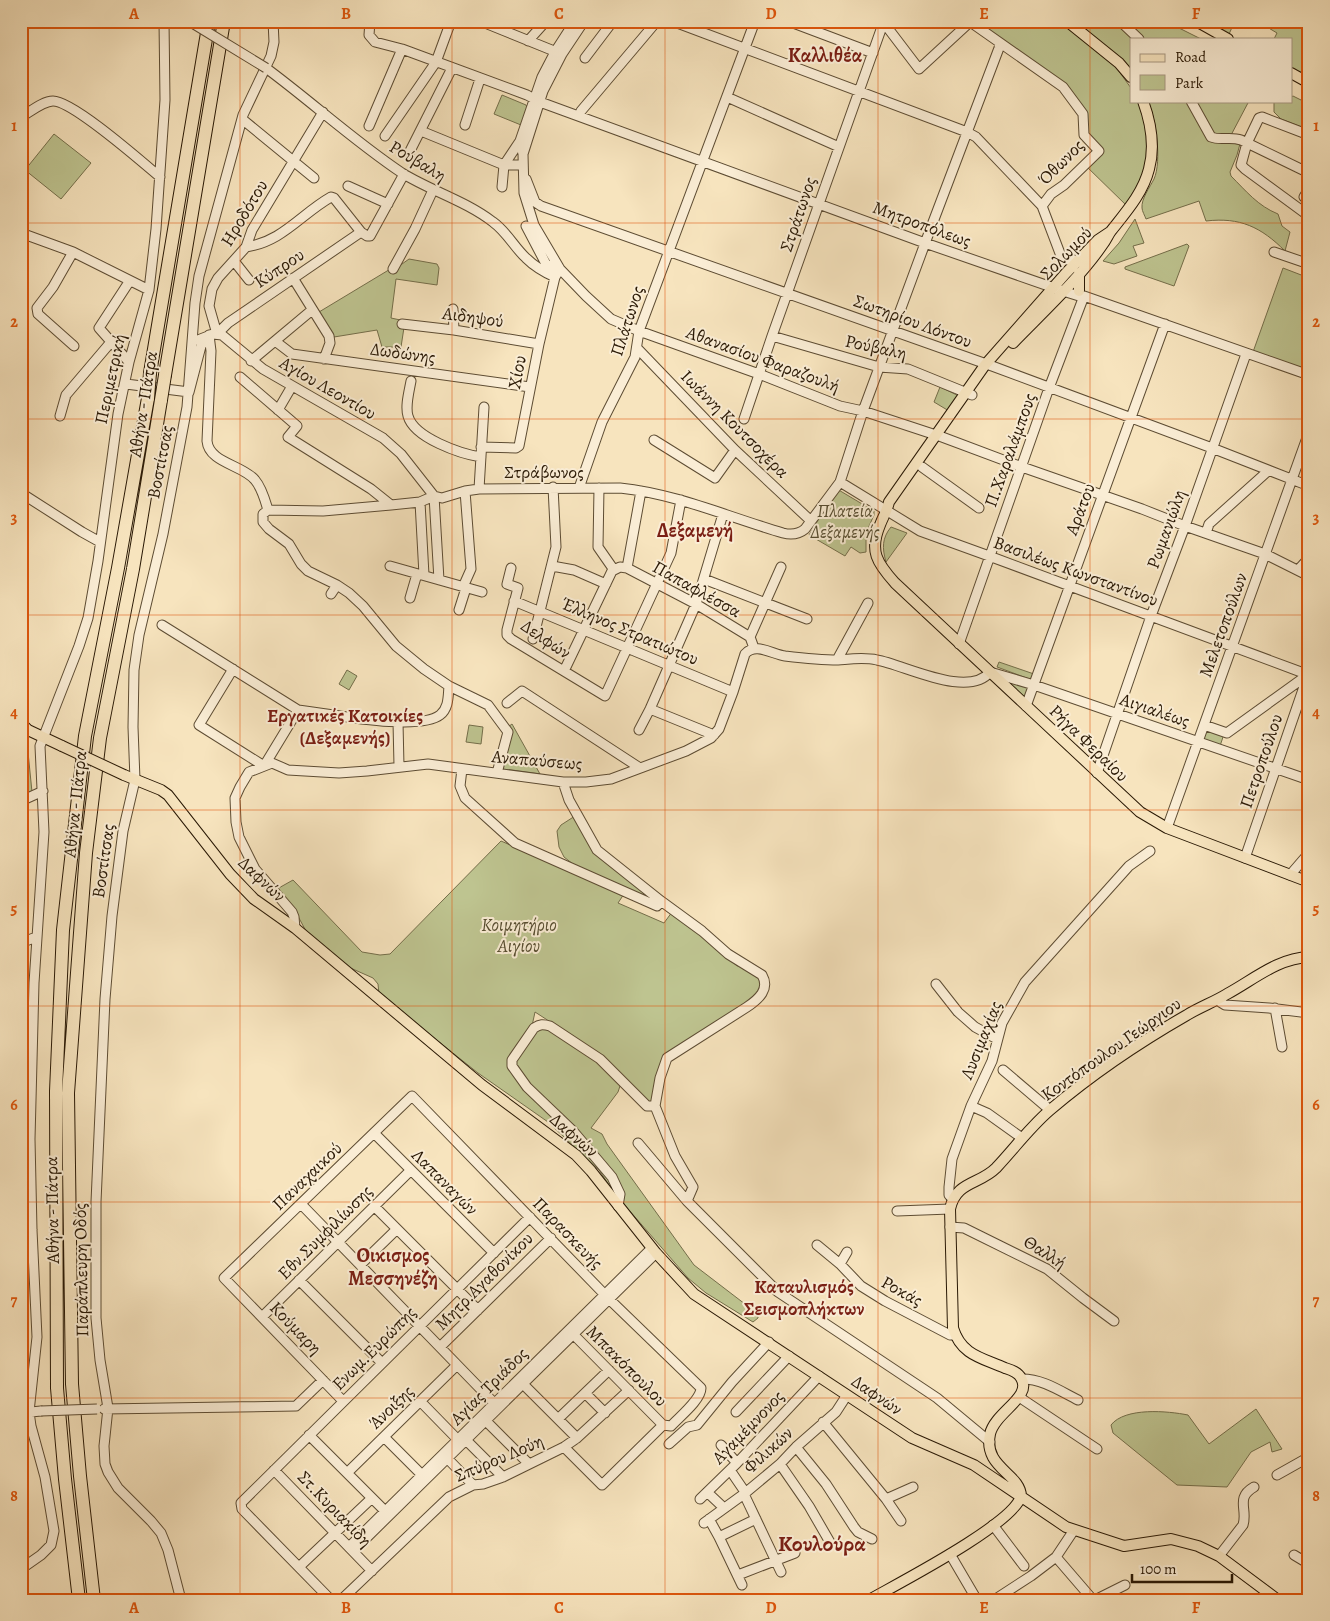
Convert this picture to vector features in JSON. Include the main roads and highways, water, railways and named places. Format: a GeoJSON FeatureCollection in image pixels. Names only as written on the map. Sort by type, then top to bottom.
{"type":"FeatureCollection","features":[{"type":"Feature","properties":{"kind":"highway","name":"Αθήνα - Πάτρα"},"geometry":{"type":"LineString","coordinates":[[79,1600],[57,1388],[56,1091],[62,930],[85,736],[118,568],[148,398],[150,373],[209,21]]}},
{"type":"Feature","properties":{"kind":"highway","name":"Αθήνα - Πάτρα"},"geometry":{"type":"LineString","coordinates":[[96,1600],[90,1570],[72,1384],[68,1163],[69,1084],[86,853],[100,738],[133,569],[224,21]]}},
{"type":"Feature","properties":{"kind":"highway"},"geometry":{"type":"LineString","coordinates":[[74,1600],[75,1571]]}},
{"type":"Feature","properties":{"kind":"main road"},"geometry":{"type":"LineString","coordinates":[[1067,21],[1113,58],[1130,76]]}},
{"type":"Feature","properties":{"kind":"main road"},"geometry":{"type":"LineString","coordinates":[[1196,21],[1226,38]]}},
{"type":"Feature","properties":{"kind":"main road"},"geometry":{"type":"LineString","coordinates":[[1292,75],[1309,84]]}},
{"type":"Feature","properties":{"kind":"main road"},"geometry":{"type":"LineString","coordinates":[[1110,232],[1133,204],[1149,171],[1152,154],[1151,135],[1143,102]]}},
{"type":"Feature","properties":{"kind":"main road","name":"Σολωμού"},"geometry":{"type":"LineString","coordinates":[[884,570],[877,560],[874,546],[889,502],[939,436],[988,366],[1060,287],[1079,260],[1098,240],[1110,232]]}},
{"type":"Feature","properties":{"kind":"main road","name":"Σολωμού"},"geometry":{"type":"LineString","coordinates":[[1060,287],[1079,273],[1103,244],[1110,232]]}},
{"type":"Feature","properties":{"kind":"main road"},"geometry":{"type":"LineString","coordinates":[[1079,273],[1082,293]]}},
{"type":"Feature","properties":{"kind":"main road","name":"Σολωμού"},"geometry":{"type":"LineString","coordinates":[[887,512],[895,506],[922,467],[939,436]]}},
{"type":"Feature","properties":{"kind":"main road","name":"Ρήγα Φεραίου"},"geometry":{"type":"LineString","coordinates":[[884,570],[959,644],[1134,807],[1150,819],[1167,828],[1309,882]]}},
{"type":"Feature","properties":{"kind":"main road","name":"Δαφνών"},"geometry":{"type":"LineString","coordinates":[[21,723],[28,730],[135,780],[161,790],[168,795],[244,890],[254,899],[295,928],[482,1084],[564,1144],[585,1164],[654,1251],[694,1294],[916,1441],[974,1465],[1062,1524],[1074,1530],[1124,1546],[1171,1539],[1198,1546],[1219,1556],[1278,1600]]}},
{"type":"Feature","properties":{"kind":"main road","name":"Κοντόπουλου Γεώργιου"},"geometry":{"type":"LineString","coordinates":[[1021,1496],[1018,1486],[994,1458],[990,1442],[995,1421],[1020,1397],[1023,1389],[1022,1379],[1015,1372],[966,1350],[956,1336],[953,1326],[951,1204],[967,1184],[987,1175],[995,1169],[1050,1110],[1140,1044],[1188,1014],[1286,961],[1309,957]]}},
{"type":"Feature","properties":{"kind":"main road"},"geometry":{"type":"LineString","coordinates":[[869,1600],[950,1554],[993,1525],[1017,1504],[1021,1496]]}},
{"type":"Feature","properties":{"kind":"district","name":"Καλλιθέα"},"geometry":{"type":"Point","coordinates":[825,55]}},
{"type":"Feature","properties":{"kind":"district","name":"Δεξαμενή"},"geometry":{"type":"Point","coordinates":[695,530]}},
{"type":"Feature","properties":{"kind":"district","name":"Εργατικές Κατοικίες (Δεξαμενής)"},"geometry":{"type":"Point","coordinates":[345,727]}},
{"type":"Feature","properties":{"kind":"district","name":"Οικισμος Μεσσηνέζη"},"geometry":{"type":"Point","coordinates":[393,1266]}},
{"type":"Feature","properties":{"kind":"district","name":"Καταυλισμός Σεισμοπλήκτων"},"geometry":{"type":"Point","coordinates":[804,1298]}},
{"type":"Feature","properties":{"kind":"district","name":"Κουλούρα"},"geometry":{"type":"Point","coordinates":[822,1544]}},
{"type":"Feature","properties":{"kind":"park label","name":"Πλατεία Δεξαμενής"},"geometry":{"type":"Point","coordinates":[845,521]}},
{"type":"Feature","properties":{"kind":"park label","name":"Κοιμητήριο Αιγίου"},"geometry":{"type":"Point","coordinates":[519,935]}}]}
